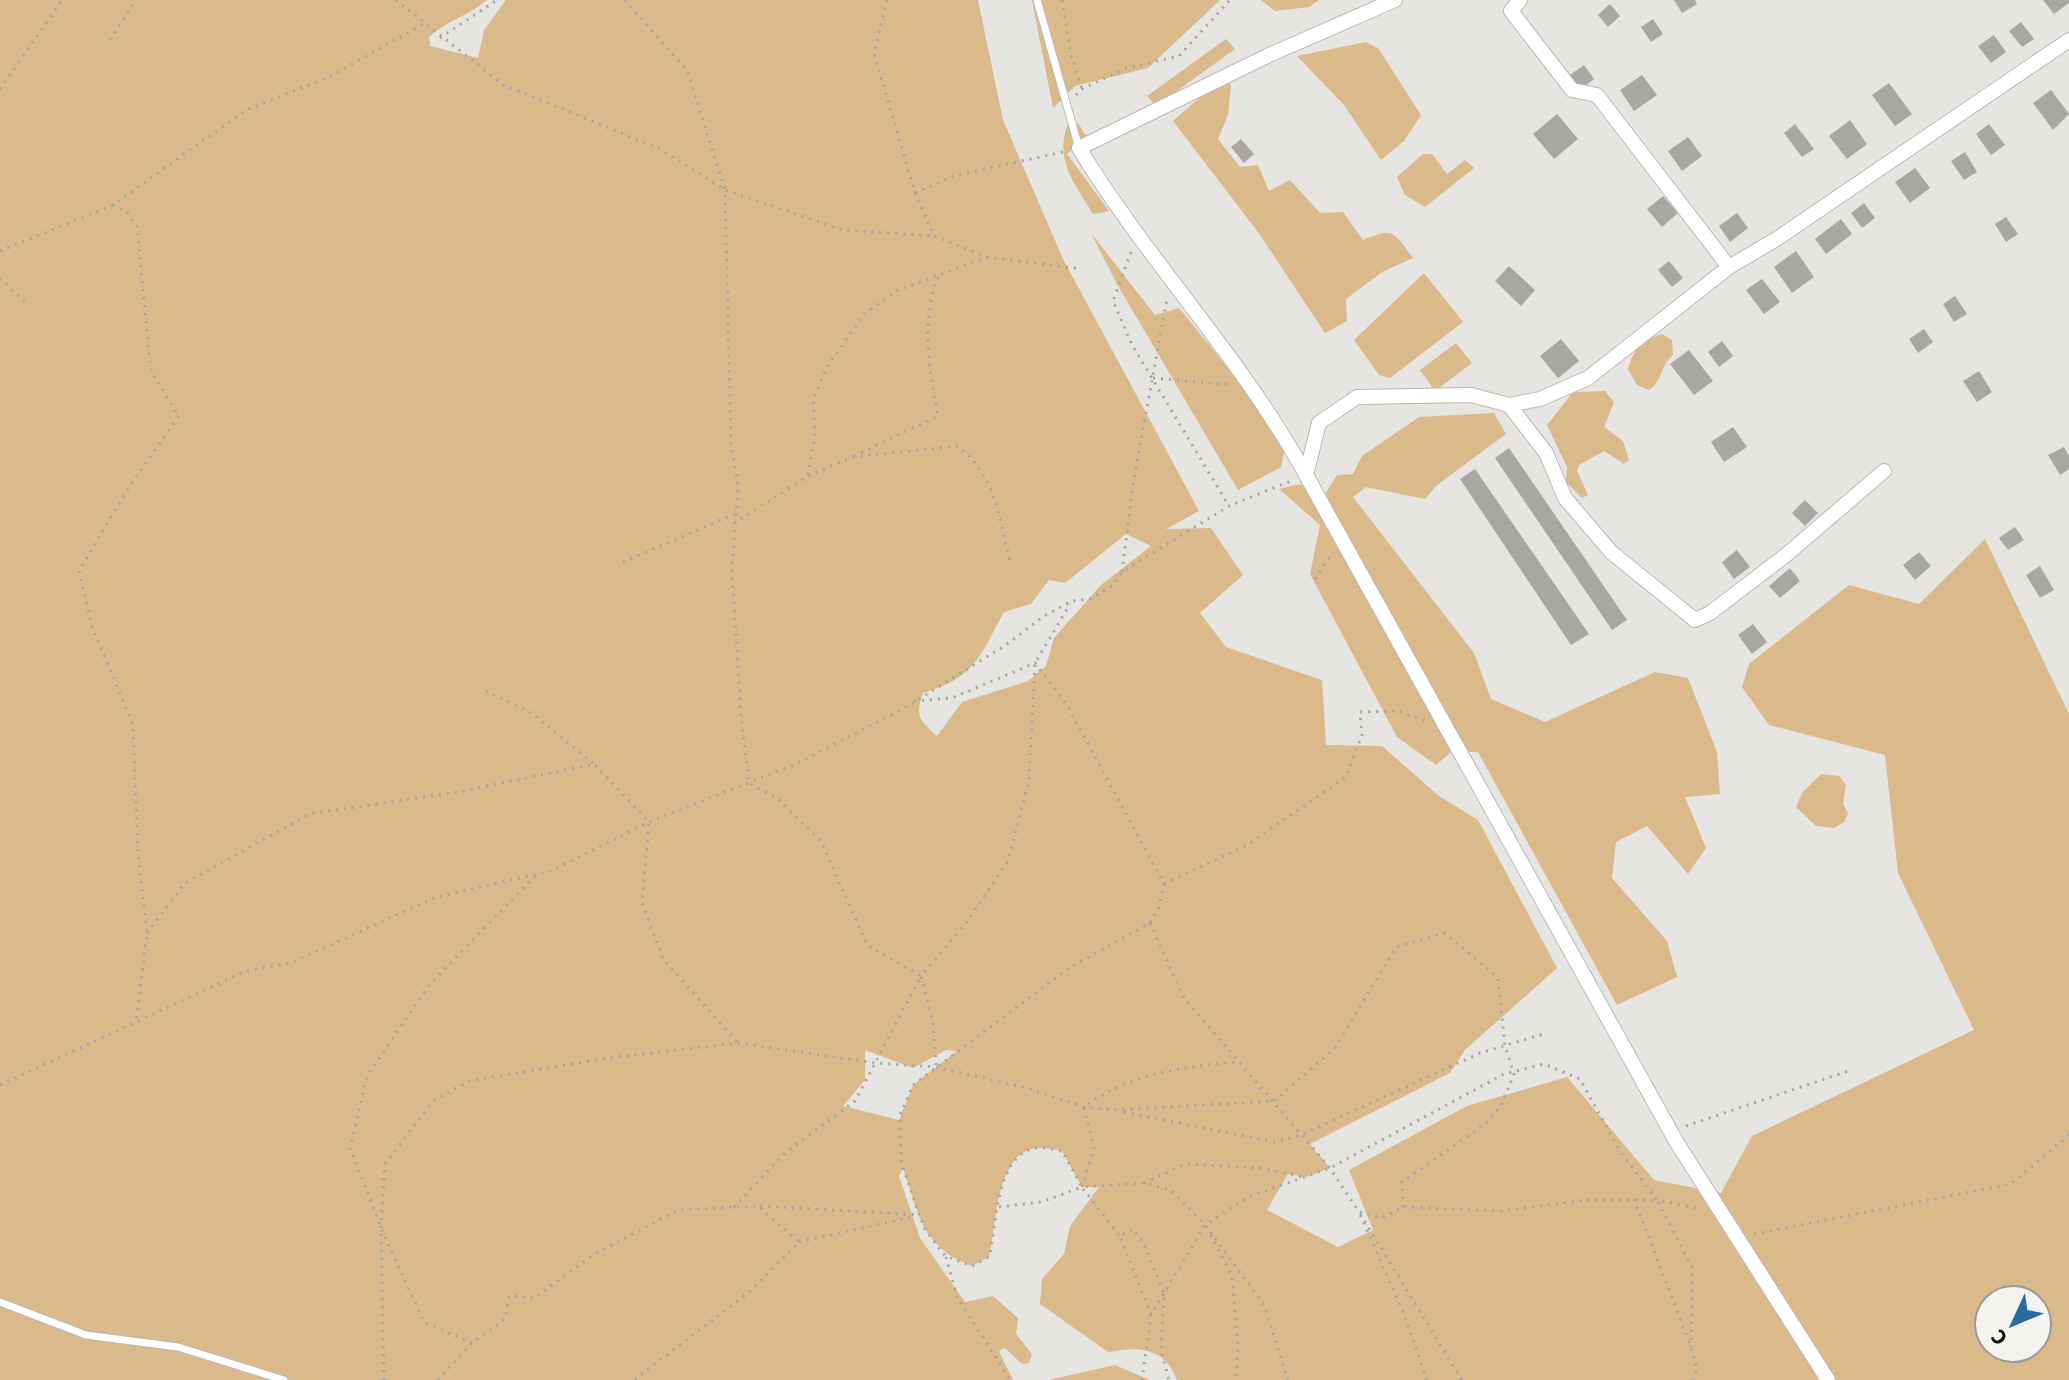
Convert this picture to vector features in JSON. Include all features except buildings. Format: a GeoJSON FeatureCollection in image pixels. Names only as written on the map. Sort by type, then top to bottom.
{"type":"FeatureCollection","features":[{"type":"Feature","properties":{"kind":"street"},"geometry":{"type":"LineString","coordinates":[[1395,0],[1267,56],[1079,148],[1137,237],[1253,387],[1342,538],[1671,1132],[1734,1238],[1828,1380]]}},
{"type":"Feature","properties":{"kind":"street"},"geometry":{"type":"LineString","coordinates":[[1520,0],[1511,11],[1572,90],[1597,95],[1729,267]]}},
{"type":"Feature","properties":{"kind":"street"},"geometry":{"type":"LineString","coordinates":[[1306,475],[1319,423],[1357,397],[1471,395],[1509,405],[1540,399],[1588,378],[1729,267],[1778,238],[2069,40]]}},
{"type":"Feature","properties":{"kind":"street"},"geometry":{"type":"LineString","coordinates":[[1509,405],[1546,453],[1565,498],[1611,552],[1695,620],[1710,613],[1786,555],[1884,471]]}},
{"type":"Feature","properties":{"kind":"lane"},"geometry":{"type":"LineString","coordinates":[[1037,0],[1079,148]]}},
{"type":"Feature","properties":{"kind":"lane"},"geometry":{"type":"LineString","coordinates":[[0,1302],[86,1335],[178,1347],[284,1380]]}},
{"type":"Feature","properties":{"kind":"path"},"geometry":{"type":"LineString","coordinates":[[0,89],[62,0]]}},
{"type":"Feature","properties":{"kind":"path"},"geometry":{"type":"LineString","coordinates":[[110,40],[136,0]]}},
{"type":"Feature","properties":{"kind":"path"},"geometry":{"type":"LineString","coordinates":[[396,0],[440,38],[502,84],[660,149],[725,190],[843,230],[934,236],[987,257],[1081,269]]}},
{"type":"Feature","properties":{"kind":"path"},"geometry":{"type":"LineString","coordinates":[[440,38],[497,0]]}},
{"type":"Feature","properties":{"kind":"path"},"geometry":{"type":"LineString","coordinates":[[625,0],[687,70],[725,190],[731,443],[738,486],[734,523],[734,599],[741,716],[749,783]]}},
{"type":"Feature","properties":{"kind":"path"},"geometry":{"type":"LineString","coordinates":[[887,0],[874,53],[915,193],[934,236]]}},
{"type":"Feature","properties":{"kind":"path"},"geometry":{"type":"LineString","coordinates":[[1062,0],[1071,55],[1082,89],[1124,69],[1179,56],[1230,0]]}},
{"type":"Feature","properties":{"kind":"path"},"geometry":{"type":"LineString","coordinates":[[0,251],[113,205],[246,110],[331,76],[423,24]]}},
{"type":"Feature","properties":{"kind":"path"},"geometry":{"type":"LineString","coordinates":[[915,193],[953,176],[1079,148]]}},
{"type":"Feature","properties":{"kind":"path"},"geometry":{"type":"LineString","coordinates":[[113,205],[127,212],[137,227],[151,371],[179,416],[127,490],[79,571],[92,626],[133,725],[138,854],[147,933],[136,1023]]}},
{"type":"Feature","properties":{"kind":"path"},"geometry":{"type":"LineString","coordinates":[[1137,237],[1113,301],[1132,345],[1229,506]]}},
{"type":"Feature","properties":{"kind":"path"},"geometry":{"type":"LineString","coordinates":[[808,476],[815,435],[813,400],[827,367],[864,314],[898,290],[987,257]]}},
{"type":"Feature","properties":{"kind":"path"},"geometry":{"type":"LineString","coordinates":[[734,523],[808,476],[938,416],[930,377],[927,303],[939,276]]}},
{"type":"Feature","properties":{"kind":"path"},"geometry":{"type":"LineString","coordinates":[[1122,572],[1153,378],[1163,335],[1170,276]]}},
{"type":"Feature","properties":{"kind":"path"},"geometry":{"type":"LineString","coordinates":[[0,278],[28,305]]}},
{"type":"Feature","properties":{"kind":"path"},"geometry":{"type":"LineString","coordinates":[[1153,378],[1253,387]]}},
{"type":"Feature","properties":{"kind":"path"},"geometry":{"type":"LineString","coordinates":[[852,457],[958,446],[979,464],[990,483],[1010,562]]}},
{"type":"Feature","properties":{"kind":"path"},"geometry":{"type":"LineString","coordinates":[[0,1085],[244,972],[293,962],[434,898],[536,875],[649,822],[796,764],[914,701],[1006,645],[1044,616],[1072,601],[1090,599],[1112,586],[1122,572],[1229,506],[1306,475]]}},
{"type":"Feature","properties":{"kind":"path"},"geometry":{"type":"LineString","coordinates":[[623,562],[735,514]]}},
{"type":"Feature","properties":{"kind":"path"},"geometry":{"type":"LineString","coordinates":[[1315,579],[1342,538]]}},
{"type":"Feature","properties":{"kind":"path"},"geometry":{"type":"LineString","coordinates":[[734,1207],[785,1153],[855,1101],[921,976],[967,922],[1008,861],[1029,780],[1035,663],[1072,601]]}},
{"type":"Feature","properties":{"kind":"path"},"geometry":{"type":"LineString","coordinates":[[914,701],[952,698],[1035,663]]}},
{"type":"Feature","properties":{"kind":"path"},"geometry":{"type":"LineString","coordinates":[[1010,1380],[957,1297],[945,1256],[924,1228],[901,1162],[900,1115],[913,1085],[936,1067],[1069,968],[1150,923],[1159,907],[1164,884],[1067,705],[1035,663]]}},
{"type":"Feature","properties":{"kind":"path"},"geometry":{"type":"LineString","coordinates":[[486,691],[533,714],[594,764],[649,822],[642,902],[663,959],[738,1043]]}},
{"type":"Feature","properties":{"kind":"path"},"geometry":{"type":"LineString","coordinates":[[1164,884],[1247,845],[1346,777],[1362,735],[1360,712],[1397,711],[1448,729]]}},
{"type":"Feature","properties":{"kind":"path"},"geometry":{"type":"LineString","coordinates":[[147,933],[185,883],[309,814],[458,792],[594,764]]}},
{"type":"Feature","properties":{"kind":"path"},"geometry":{"type":"LineString","coordinates":[[749,783],[778,799],[821,841],[867,945],[921,976],[933,1022],[936,1067]]}},
{"type":"Feature","properties":{"kind":"path"},"geometry":{"type":"LineString","coordinates":[[472,1343],[424,1322],[381,1228],[350,1148],[367,1076],[421,997],[536,875]]}},
{"type":"Feature","properties":{"kind":"path"},"geometry":{"type":"LineString","coordinates":[[1150,923],[1184,998],[1235,1062],[1274,1101],[1330,1168],[1462,1380]]}},
{"type":"Feature","properties":{"kind":"path"},"geometry":{"type":"LineString","coordinates":[[1113,1110],[1274,1101],[1335,1048],[1396,947],[1445,933],[1498,978],[1505,1046],[1514,1074],[1501,1106],[1485,1124],[1402,1182],[1403,1207]]}},
{"type":"Feature","properties":{"kind":"path"},"geometry":{"type":"LineString","coordinates":[[384,1380],[381,1228],[385,1164],[433,1101],[469,1081],[615,1057],[738,1043],[875,1063],[936,1067],[1027,1088],[1084,1107],[1153,1115],[1274,1142],[1301,1135],[1480,1053],[1547,1033]]}},
{"type":"Feature","properties":{"kind":"path"},"geometry":{"type":"LineString","coordinates":[[1084,1107],[1106,1091],[1169,1069],[1235,1062]]}},
{"type":"Feature","properties":{"kind":"path"},"geometry":{"type":"LineString","coordinates":[[1142,1380],[1151,1315],[1205,1225],[1248,1197],[1330,1168],[1504,1074],[1514,1074],[1544,1064],[1580,1079],[1618,1148],[1657,1200],[1692,1267],[1691,1347]]}},
{"type":"Feature","properties":{"kind":"path"},"geometry":{"type":"LineString","coordinates":[[1671,1132],[1848,1071]]}},
{"type":"Feature","properties":{"kind":"path"},"geometry":{"type":"LineString","coordinates":[[1082,1187],[1094,1148],[1084,1107]]}},
{"type":"Feature","properties":{"kind":"path"},"geometry":{"type":"LineString","coordinates":[[1734,1238],[2011,1184],[2069,1135]]}},
{"type":"Feature","properties":{"kind":"path"},"geometry":{"type":"LineString","coordinates":[[945,1256],[972,1266],[989,1257],[1000,1187],[1011,1162],[1035,1148],[1062,1151],[1082,1187],[1120,1236],[1151,1315]]}},
{"type":"Feature","properties":{"kind":"path"},"geometry":{"type":"LineString","coordinates":[[1144,1183],[1186,1164],[1260,1168],[1306,1177]]}},
{"type":"Feature","properties":{"kind":"path"},"geometry":{"type":"LineString","coordinates":[[999,1207],[1041,1202],[1082,1187],[1144,1183],[1171,1190],[1205,1225],[1264,1305],[1288,1380]]}},
{"type":"Feature","properties":{"kind":"path"},"geometry":{"type":"LineString","coordinates":[[1359,1212],[1382,1218],[1403,1207],[1501,1211],[1586,1200],[1634,1199],[1657,1200],[1719,1213]]}},
{"type":"Feature","properties":{"kind":"path"},"geometry":{"type":"LineString","coordinates":[[1634,1199],[1691,1347],[1697,1369],[1693,1380]]}},
{"type":"Feature","properties":{"kind":"path"},"geometry":{"type":"LineString","coordinates":[[438,1380],[472,1343],[505,1319],[509,1296],[534,1298],[593,1255],[678,1210],[758,1206],[920,1215]]}},
{"type":"Feature","properties":{"kind":"path"},"geometry":{"type":"LineString","coordinates":[[758,1206],[799,1242]]}},
{"type":"Feature","properties":{"kind":"path"},"geometry":{"type":"LineString","coordinates":[[1359,1212],[1404,1314],[1427,1380]]}},
{"type":"Feature","properties":{"kind":"path"},"geometry":{"type":"LineString","coordinates":[[634,1380],[748,1293],[799,1242],[920,1215]]}},
{"type":"Feature","properties":{"kind":"path"},"geometry":{"type":"LineString","coordinates":[[1205,1225],[1232,1276],[1238,1347],[1236,1380]]}},
{"type":"Feature","properties":{"kind":"path"},"geometry":{"type":"LineString","coordinates":[[1120,1236],[1133,1229],[1144,1244],[1164,1293],[1161,1350],[1169,1380]]}},
{"type":"Feature","properties":{"kind":"shaded area"},"geometry":{"type":"Polygon","coordinates":[[[0,0],[487,0],[429,37],[430,46],[478,58],[484,30],[506,0],[978,0],[1003,120],[1063,259],[1199,511],[1166,529],[1211,528],[1243,575],[1200,613],[1226,647],[1322,680],[1326,745],[1382,746],[1439,796],[1478,820],[1557,968],[1465,1050],[1450,1073],[1310,1144],[1330,1168],[1306,1177],[1288,1174],[1267,1210],[1338,1247],[1373,1230],[1349,1170],[1467,1106],[1567,1077],[1654,1180],[1721,1193],[1752,1136],[1974,1030],[1898,873],[1885,755],[1769,725],[1742,687],[1749,664],[1849,585],[1919,604],[1985,539],[2069,714],[2069,1380],[1177,1380],[1172,1369],[1158,1355],[1130,1349],[1108,1352],[1040,1304],[1042,1279],[1064,1254],[1070,1226],[1099,1187],[1082,1187],[1062,1151],[1037,1148],[1023,1153],[1013,1163],[1000,1192],[989,1257],[972,1266],[955,1258],[932,1239],[919,1215],[903,1168],[899,1176],[920,1238],[965,1302],[993,1296],[1018,1318],[1016,1334],[1032,1354],[1029,1363],[1022,1364],[1005,1348],[999,1351],[1013,1380],[0,1380],[0,0]],[[1126,534],[1065,583],[1049,580],[1031,604],[1004,612],[981,653],[965,672],[941,687],[923,693],[919,712],[926,726],[937,736],[962,702],[1028,681],[1046,666],[1054,638],[1101,585],[1151,546],[1126,534]],[[865,1050],[865,1080],[843,1106],[899,1120],[913,1085],[957,1051],[946,1050],[913,1068],[865,1050]]]}},
{"type":"Feature","properties":{"kind":"shaded area"},"geometry":{"type":"Polygon","coordinates":[[[1032,0],[1220,0],[1148,68],[1075,86],[1053,108],[1032,0]]]}},
{"type":"Feature","properties":{"kind":"shaded area"},"geometry":{"type":"Polygon","coordinates":[[[1261,0],[1319,0],[1309,7],[1275,11],[1261,0]]]}},
{"type":"Feature","properties":{"kind":"shaded area"},"geometry":{"type":"Polygon","coordinates":[[[1226,39],[1235,49],[1156,106],[1147,96],[1226,39]]]}},
{"type":"Feature","properties":{"kind":"shaded area"},"geometry":{"type":"Polygon","coordinates":[[[1366,42],[1378,48],[1421,115],[1404,141],[1381,160],[1344,105],[1297,56],[1366,42]]]}},
{"type":"Feature","properties":{"kind":"shaded area"},"geometry":{"type":"Polygon","coordinates":[[[1223,77],[1231,85],[1228,115],[1218,139],[1240,167],[1258,165],[1269,191],[1290,180],[1320,213],[1343,212],[1363,240],[1392,234],[1413,258],[1382,272],[1346,299],[1347,321],[1325,333],[1258,232],[1173,121],[1223,77]]]}},
{"type":"Feature","properties":{"kind":"shaded area"},"geometry":{"type":"Polygon","coordinates":[[[1078,123],[1088,139],[1067,154],[1109,211],[1093,214],[1065,161],[1063,150],[1067,126],[1078,123]]]}},
{"type":"Feature","properties":{"kind":"shaded area"},"geometry":{"type":"Polygon","coordinates":[[[1423,154],[1432,154],[1447,174],[1465,160],[1474,168],[1425,207],[1405,195],[1397,177],[1423,154]]]}},
{"type":"Feature","properties":{"kind":"shaded area"},"geometry":{"type":"Polygon","coordinates":[[[1091,233],[1155,315],[1179,308],[1251,396],[1288,433],[1281,467],[1238,490],[1117,284],[1091,233]]]}},
{"type":"Feature","properties":{"kind":"shaded area"},"geometry":{"type":"Polygon","coordinates":[[[1424,273],[1463,322],[1390,378],[1379,375],[1354,340],[1424,273]]]}},
{"type":"Feature","properties":{"kind":"shaded area"},"geometry":{"type":"Polygon","coordinates":[[[1662,334],[1672,340],[1673,355],[1649,390],[1637,385],[1628,369],[1639,346],[1662,334]]]}},
{"type":"Feature","properties":{"kind":"shaded area"},"geometry":{"type":"Polygon","coordinates":[[[1456,343],[1472,363],[1435,391],[1420,370],[1456,343]]]}},
{"type":"Feature","properties":{"kind":"shaded area"},"geometry":{"type":"Polygon","coordinates":[[[1605,391],[1614,402],[1604,427],[1623,441],[1629,460],[1624,464],[1604,451],[1579,465],[1577,471],[1588,495],[1582,498],[1566,482],[1567,467],[1547,425],[1573,392],[1605,391]]]}},
{"type":"Feature","properties":{"kind":"shaded area"},"geometry":{"type":"Polygon","coordinates":[[[1494,413],[1506,434],[1437,485],[1425,499],[1366,487],[1353,497],[1474,653],[1491,699],[1545,722],[1655,672],[1688,678],[1717,752],[1720,794],[1685,797],[1706,848],[1688,874],[1647,826],[1616,842],[1612,878],[1667,941],[1677,977],[1617,1005],[1478,752],[1451,752],[1436,765],[1397,737],[1310,574],[1320,525],[1279,489],[1300,484],[1325,494],[1337,475],[1353,474],[1362,456],[1419,417],[1494,413]]]}},
{"type":"Feature","properties":{"kind":"shaded area"},"geometry":{"type":"Polygon","coordinates":[[[1821,774],[1839,776],[1846,785],[1843,804],[1848,813],[1844,822],[1834,828],[1816,826],[1796,807],[1802,793],[1821,774]]]}},
{"type":"Feature","properties":{"kind":"shaded area"},"geometry":{"type":"Polygon","coordinates":[[[1115,1365],[1150,1380],[1051,1380],[1053,1379],[1115,1365]]]}}]}
